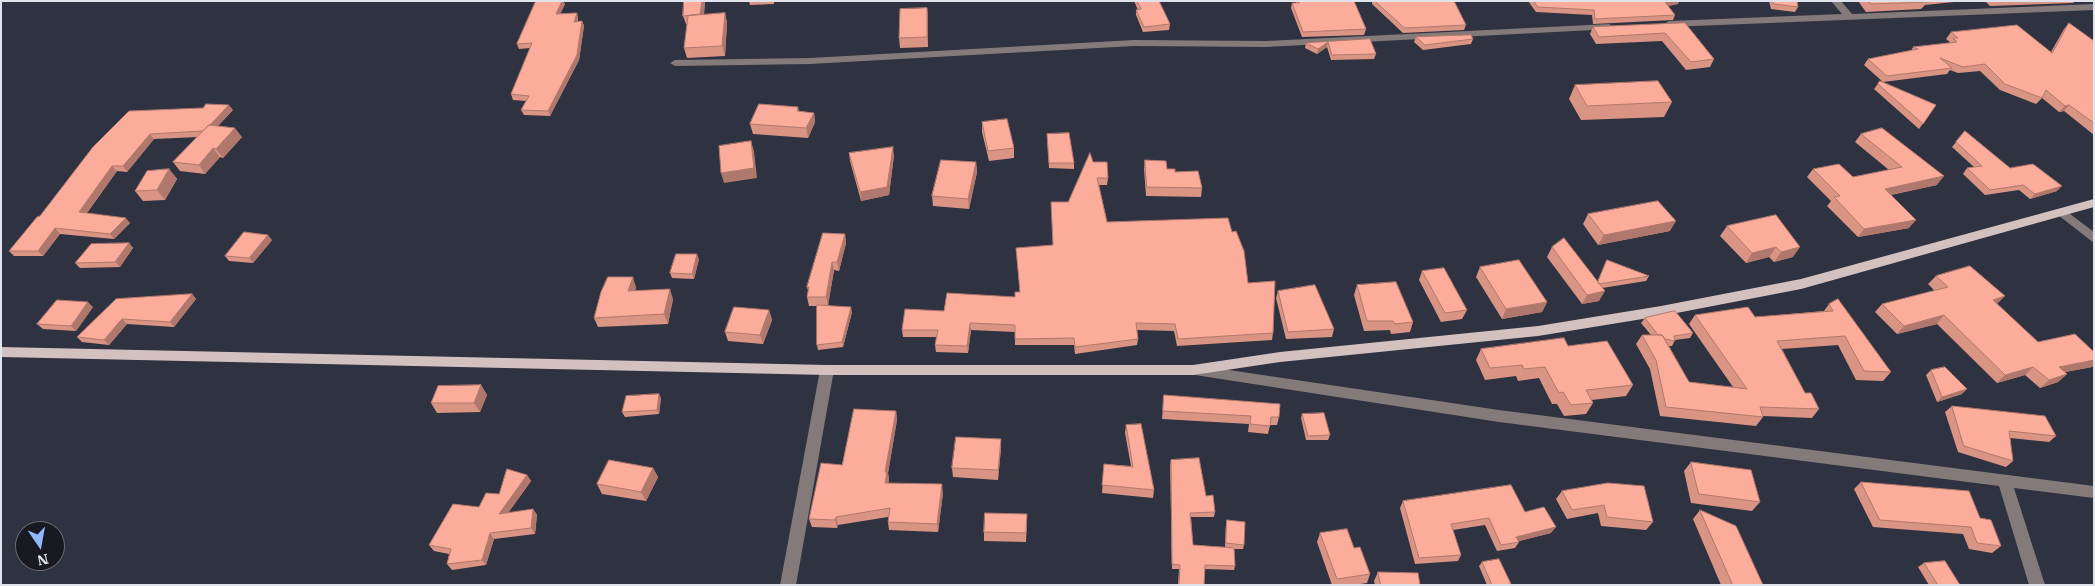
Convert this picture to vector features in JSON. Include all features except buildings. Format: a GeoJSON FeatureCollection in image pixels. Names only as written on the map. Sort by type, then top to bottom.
{"type":"FeatureCollection","features":[{"type":"Feature","properties":{"kind":"main road"},"geometry":{"type":"LineString","coordinates":[[1,352],[827,370],[1193,370],[1280,357],[1538,331],[1661,311],[1801,284],[2094,203]]}},
{"type":"Feature","properties":{"kind":"street"},"geometry":{"type":"LineString","coordinates":[[1836,1],[1849,17]]}},
{"type":"Feature","properties":{"kind":"street"},"geometry":{"type":"LineString","coordinates":[[1659,25],[2094,7]]}},
{"type":"Feature","properties":{"kind":"street"},"geometry":{"type":"LineString","coordinates":[[675,63],[810,61],[1134,43],[1266,44],[1619,27]]}},
{"type":"Feature","properties":{"kind":"street"},"geometry":{"type":"LineString","coordinates":[[2062,212],[2094,238]]}},
{"type":"Feature","properties":{"kind":"street"},"geometry":{"type":"LineString","coordinates":[[788,585],[827,370]]}},
{"type":"Feature","properties":{"kind":"street"},"geometry":{"type":"LineString","coordinates":[[1193,370],[1499,416],[2094,492]]}},
{"type":"Feature","properties":{"kind":"street"},"geometry":{"type":"LineString","coordinates":[[2004,479],[2037,585]]}}]}
